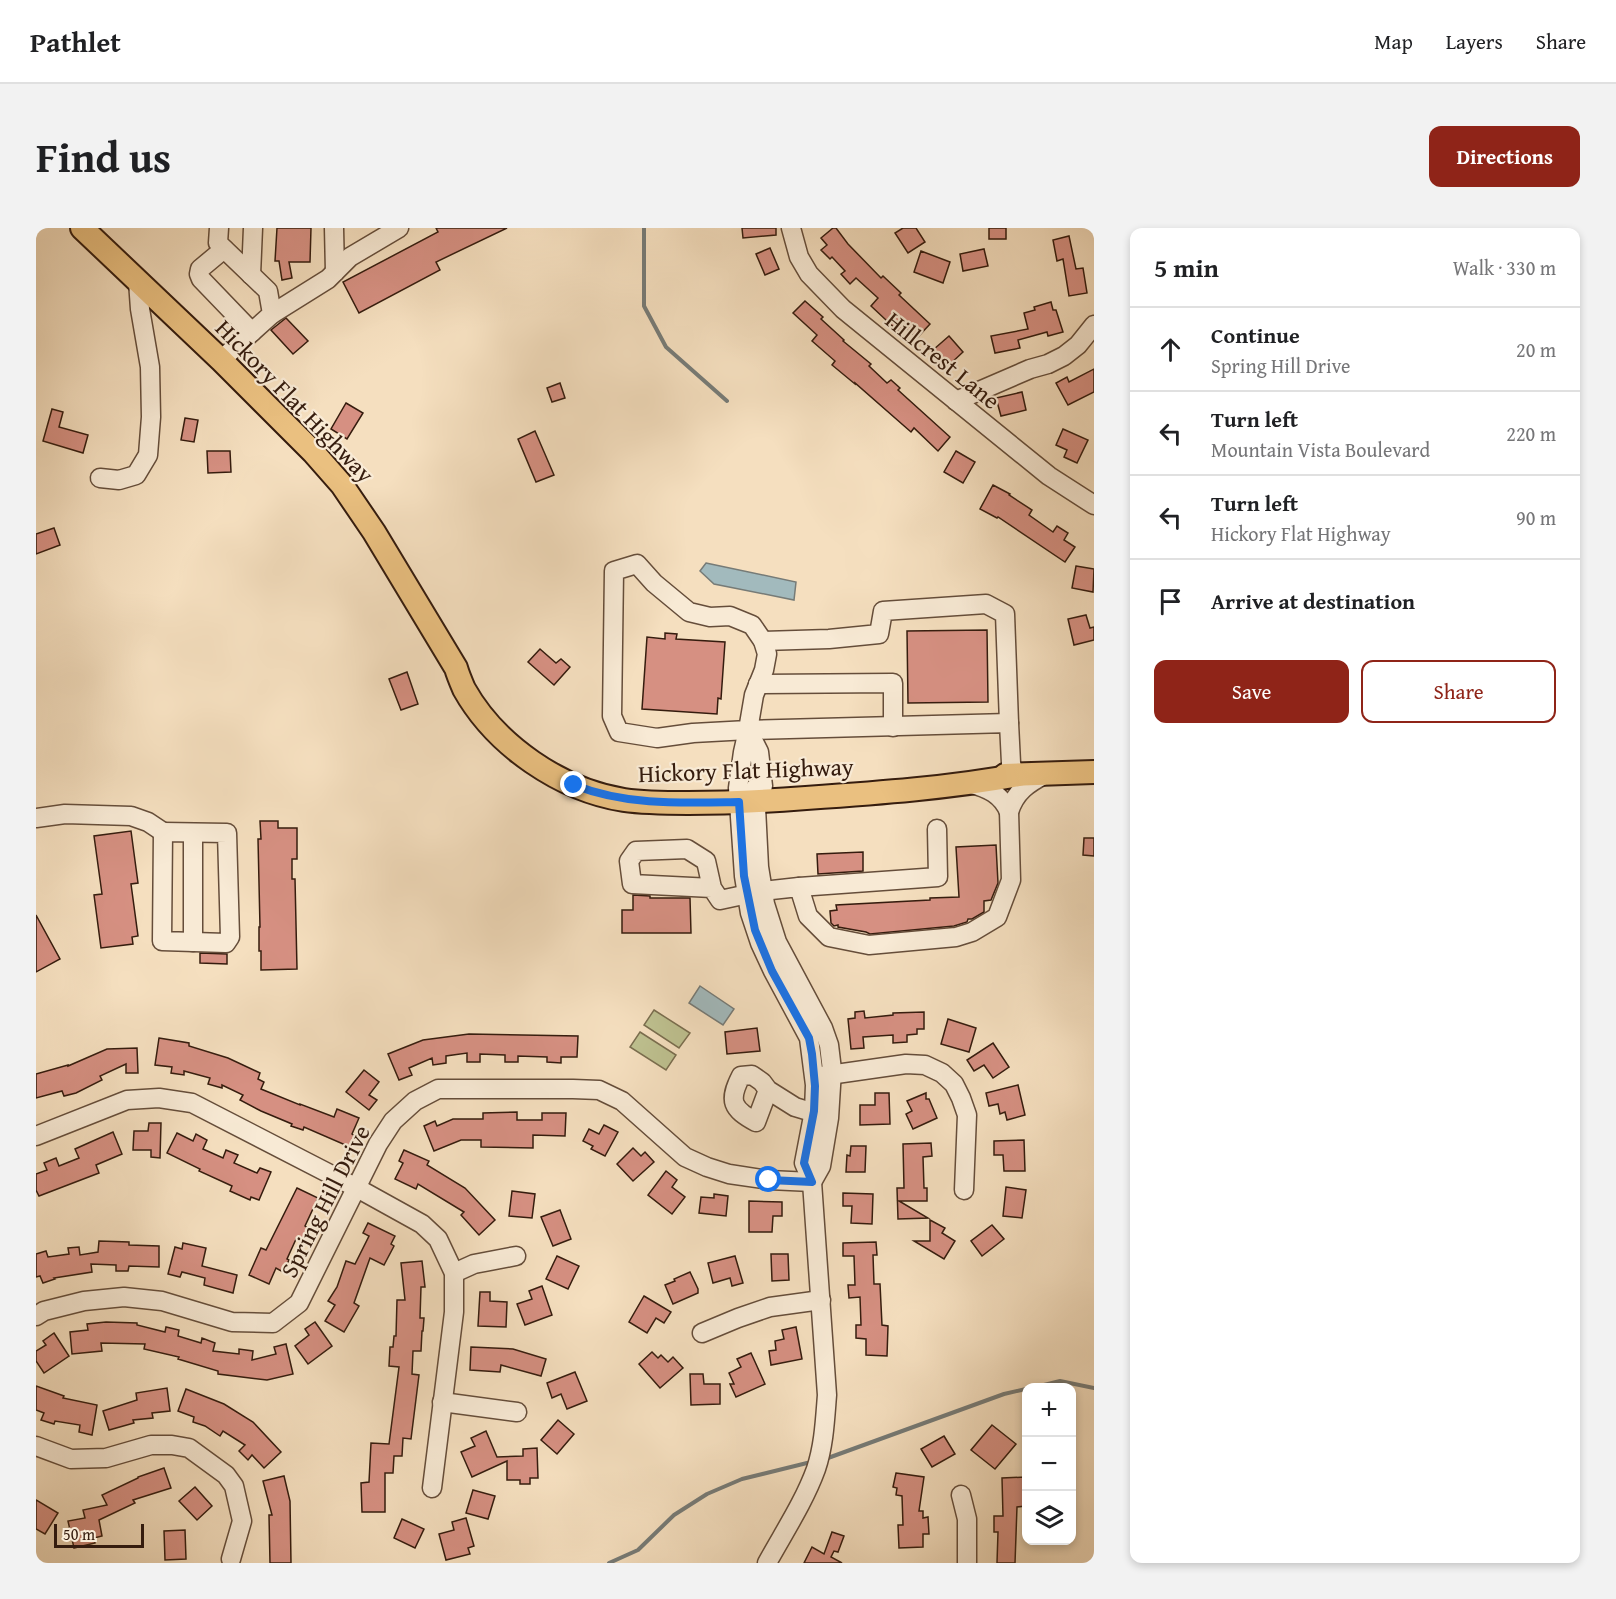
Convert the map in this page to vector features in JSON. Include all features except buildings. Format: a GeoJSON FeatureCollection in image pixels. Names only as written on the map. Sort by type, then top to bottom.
{"type":"FeatureCollection","features":[{"type":"Feature","properties":{"kind":"main road","name":"Hickory Flat Highway"},"geometry":{"type":"LineString","coordinates":[[82,228],[221,360],[313,452],[342,485],[374,532],[456,668],[474,683],[518,733],[546,756],[574,771],[604,781],[643,788],[750,793],[855,794],[971,784],[1017,775]]}},
{"type":"Feature","properties":{"kind":"main road","name":"Hickory Flat Highway"},"geometry":{"type":"LineString","coordinates":[[750,793],[929,776],[1094,772]]}},
{"type":"Feature","properties":{"kind":"street"},"geometry":{"type":"LineString","coordinates":[[219,228],[218,243],[268,291],[272,314]]}},
{"type":"Feature","properties":{"kind":"street"},"geometry":{"type":"LineString","coordinates":[[251,275],[253,228]]}},
{"type":"Feature","properties":{"kind":"street"},"geometry":{"type":"LineString","coordinates":[[334,228],[335,272]]}},
{"type":"Feature","properties":{"kind":"street"},"geometry":{"type":"LineString","coordinates":[[221,360],[272,314],[321,284],[350,257],[399,228]]}},
{"type":"Feature","properties":{"kind":"street","name":"Hillcrest Lane"},"geometry":{"type":"LineString","coordinates":[[791,228],[799,257],[809,274],[851,316],[1049,476],[1094,505]]}},
{"type":"Feature","properties":{"kind":"street"},"geometry":{"type":"LineString","coordinates":[[224,249],[200,269],[199,274],[201,279],[252,332]]}},
{"type":"Feature","properties":{"kind":"street"},"geometry":{"type":"LineString","coordinates":[[100,478],[119,480],[136,475],[148,455],[151,387],[138,281]]}},
{"type":"Feature","properties":{"kind":"street"},"geometry":{"type":"LineString","coordinates":[[956,401],[1064,356],[1078,345],[1094,325]]}},
{"type":"Feature","properties":{"kind":"street"},"geometry":{"type":"LineString","coordinates":[[750,793],[743,752],[748,730],[754,695],[764,670],[767,654],[763,641],[752,625],[730,616],[710,617],[688,612],[637,564],[614,571],[612,716],[619,732],[657,738],[748,730],[1009,723]]}},
{"type":"Feature","properties":{"kind":"street"},"geometry":{"type":"LineString","coordinates":[[763,641],[829,639],[879,634],[882,611],[986,604],[1005,614],[1011,764],[1017,775]]}},
{"type":"Feature","properties":{"kind":"street"},"geometry":{"type":"LineString","coordinates":[[758,684],[893,683],[893,727]]}},
{"type":"Feature","properties":{"kind":"street"},"geometry":{"type":"LineString","coordinates":[[748,730],[759,752],[750,793],[744,876],[823,1028],[828,1045],[823,1076],[821,1115],[804,1163],[812,1182],[827,1395],[825,1428],[817,1467],[804,1498],[766,1563]]}},
{"type":"Feature","properties":{"kind":"street"},"geometry":{"type":"LineString","coordinates":[[1009,812],[1018,792],[1046,774]]}},
{"type":"Feature","properties":{"kind":"street"},"geometry":{"type":"LineString","coordinates":[[799,887],[808,916],[829,937],[869,945],[956,937],[972,932],[997,917],[1011,880],[1009,812],[1003,800],[997,795],[971,784]]}},
{"type":"Feature","properties":{"kind":"street"},"geometry":{"type":"LineString","coordinates":[[36,818],[65,814],[131,816],[148,822],[163,832],[227,833],[230,937],[226,943],[162,941],[163,832]]}},
{"type":"Feature","properties":{"kind":"street"},"geometry":{"type":"LineString","coordinates":[[712,888],[720,900],[799,887],[938,877],[936,829]]}},
{"type":"Feature","properties":{"kind":"street"},"geometry":{"type":"LineString","coordinates":[[192,833],[193,942]]}},
{"type":"Feature","properties":{"kind":"street"},"geometry":{"type":"LineString","coordinates":[[823,1076],[906,1064],[925,1065],[942,1073],[954,1084],[967,1116],[964,1190]]}},
{"type":"Feature","properties":{"kind":"street","name":"Spring Hill Drive"},"geometry":{"type":"LineString","coordinates":[[36,1316],[44,1311],[84,1301],[124,1297],[162,1301],[232,1322],[273,1323],[299,1303],[378,1144],[393,1121],[415,1101],[438,1089],[599,1090],[622,1101],[685,1157],[707,1167],[729,1174],[769,1180],[812,1182]]}},
{"type":"Feature","properties":{"kind":"street"},"geometry":{"type":"LineString","coordinates":[[768,1090],[795,1107],[821,1115]]}},
{"type":"Feature","properties":{"kind":"street"},"geometry":{"type":"LineString","coordinates":[[36,1136],[128,1100],[159,1098],[192,1103],[422,1224],[438,1239],[453,1273],[453,1312],[432,1488]]}},
{"type":"Feature","properties":{"kind":"street"},"geometry":{"type":"LineString","coordinates":[[453,1273],[474,1264],[516,1256]]}},
{"type":"Feature","properties":{"kind":"street"},"geometry":{"type":"LineString","coordinates":[[702,1333],[770,1308],[821,1300]]}},
{"type":"Feature","properties":{"kind":"street"},"geometry":{"type":"LineString","coordinates":[[442,1402],[517,1412]]}},
{"type":"Feature","properties":{"kind":"street"},"geometry":{"type":"LineString","coordinates":[[36,1446],[71,1459],[106,1458],[151,1445],[172,1444],[189,1448],[226,1475],[234,1486],[242,1521],[231,1560]]}},
{"type":"Feature","properties":{"kind":"street"},"geometry":{"type":"LineString","coordinates":[[961,1495],[967,1520],[967,1563]]}},
{"type":"Feature","properties":{"kind":"green space"},"geometry":{"type":"Polygon","coordinates":[[[654,1010],[690,1033],[679,1048],[644,1025],[654,1010]]]}},
{"type":"Feature","properties":{"kind":"green space"},"geometry":{"type":"Polygon","coordinates":[[[640,1032],[676,1055],[666,1070],[630,1047],[640,1032]]]}},
{"type":"Feature","properties":{"kind":"water"},"geometry":{"type":"Polygon","coordinates":[[[706,563],[796,582],[794,600],[714,584],[700,571],[706,563]]]}},
{"type":"Feature","properties":{"kind":"water"},"geometry":{"type":"Polygon","coordinates":[[[700,986],[734,1009],[723,1025],[689,1003],[700,986]]]}},
{"type":"Feature","properties":{"kind":"waterway"},"geometry":{"type":"LineString","coordinates":[[644,228],[644,306],[666,347],[727,401]]}},
{"type":"Feature","properties":{"kind":"waterway"},"geometry":{"type":"LineString","coordinates":[[1052,1383],[1060,1381],[1070,1383]]}},
{"type":"Feature","properties":{"kind":"waterway"},"geometry":{"type":"LineString","coordinates":[[1076,1384],[1094,1388]]}},
{"type":"Feature","properties":{"kind":"waterway"},"geometry":{"type":"LineString","coordinates":[[828,1458],[1004,1394],[1022,1390]]}},
{"type":"Feature","properties":{"kind":"waterway"},"geometry":{"type":"LineString","coordinates":[[609,1563],[638,1550],[674,1515],[707,1494],[742,1479],[807,1463]]}},
{"type":"Feature","properties":{"kind":"route"},"geometry":{"type":"LineString","coordinates":[[574,785],[624,800],[739,802],[744,876],[750,913],[772,971],[809,1038],[815,1086],[814,1111],[804,1163],[812,1182],[769,1180]]}}]}
